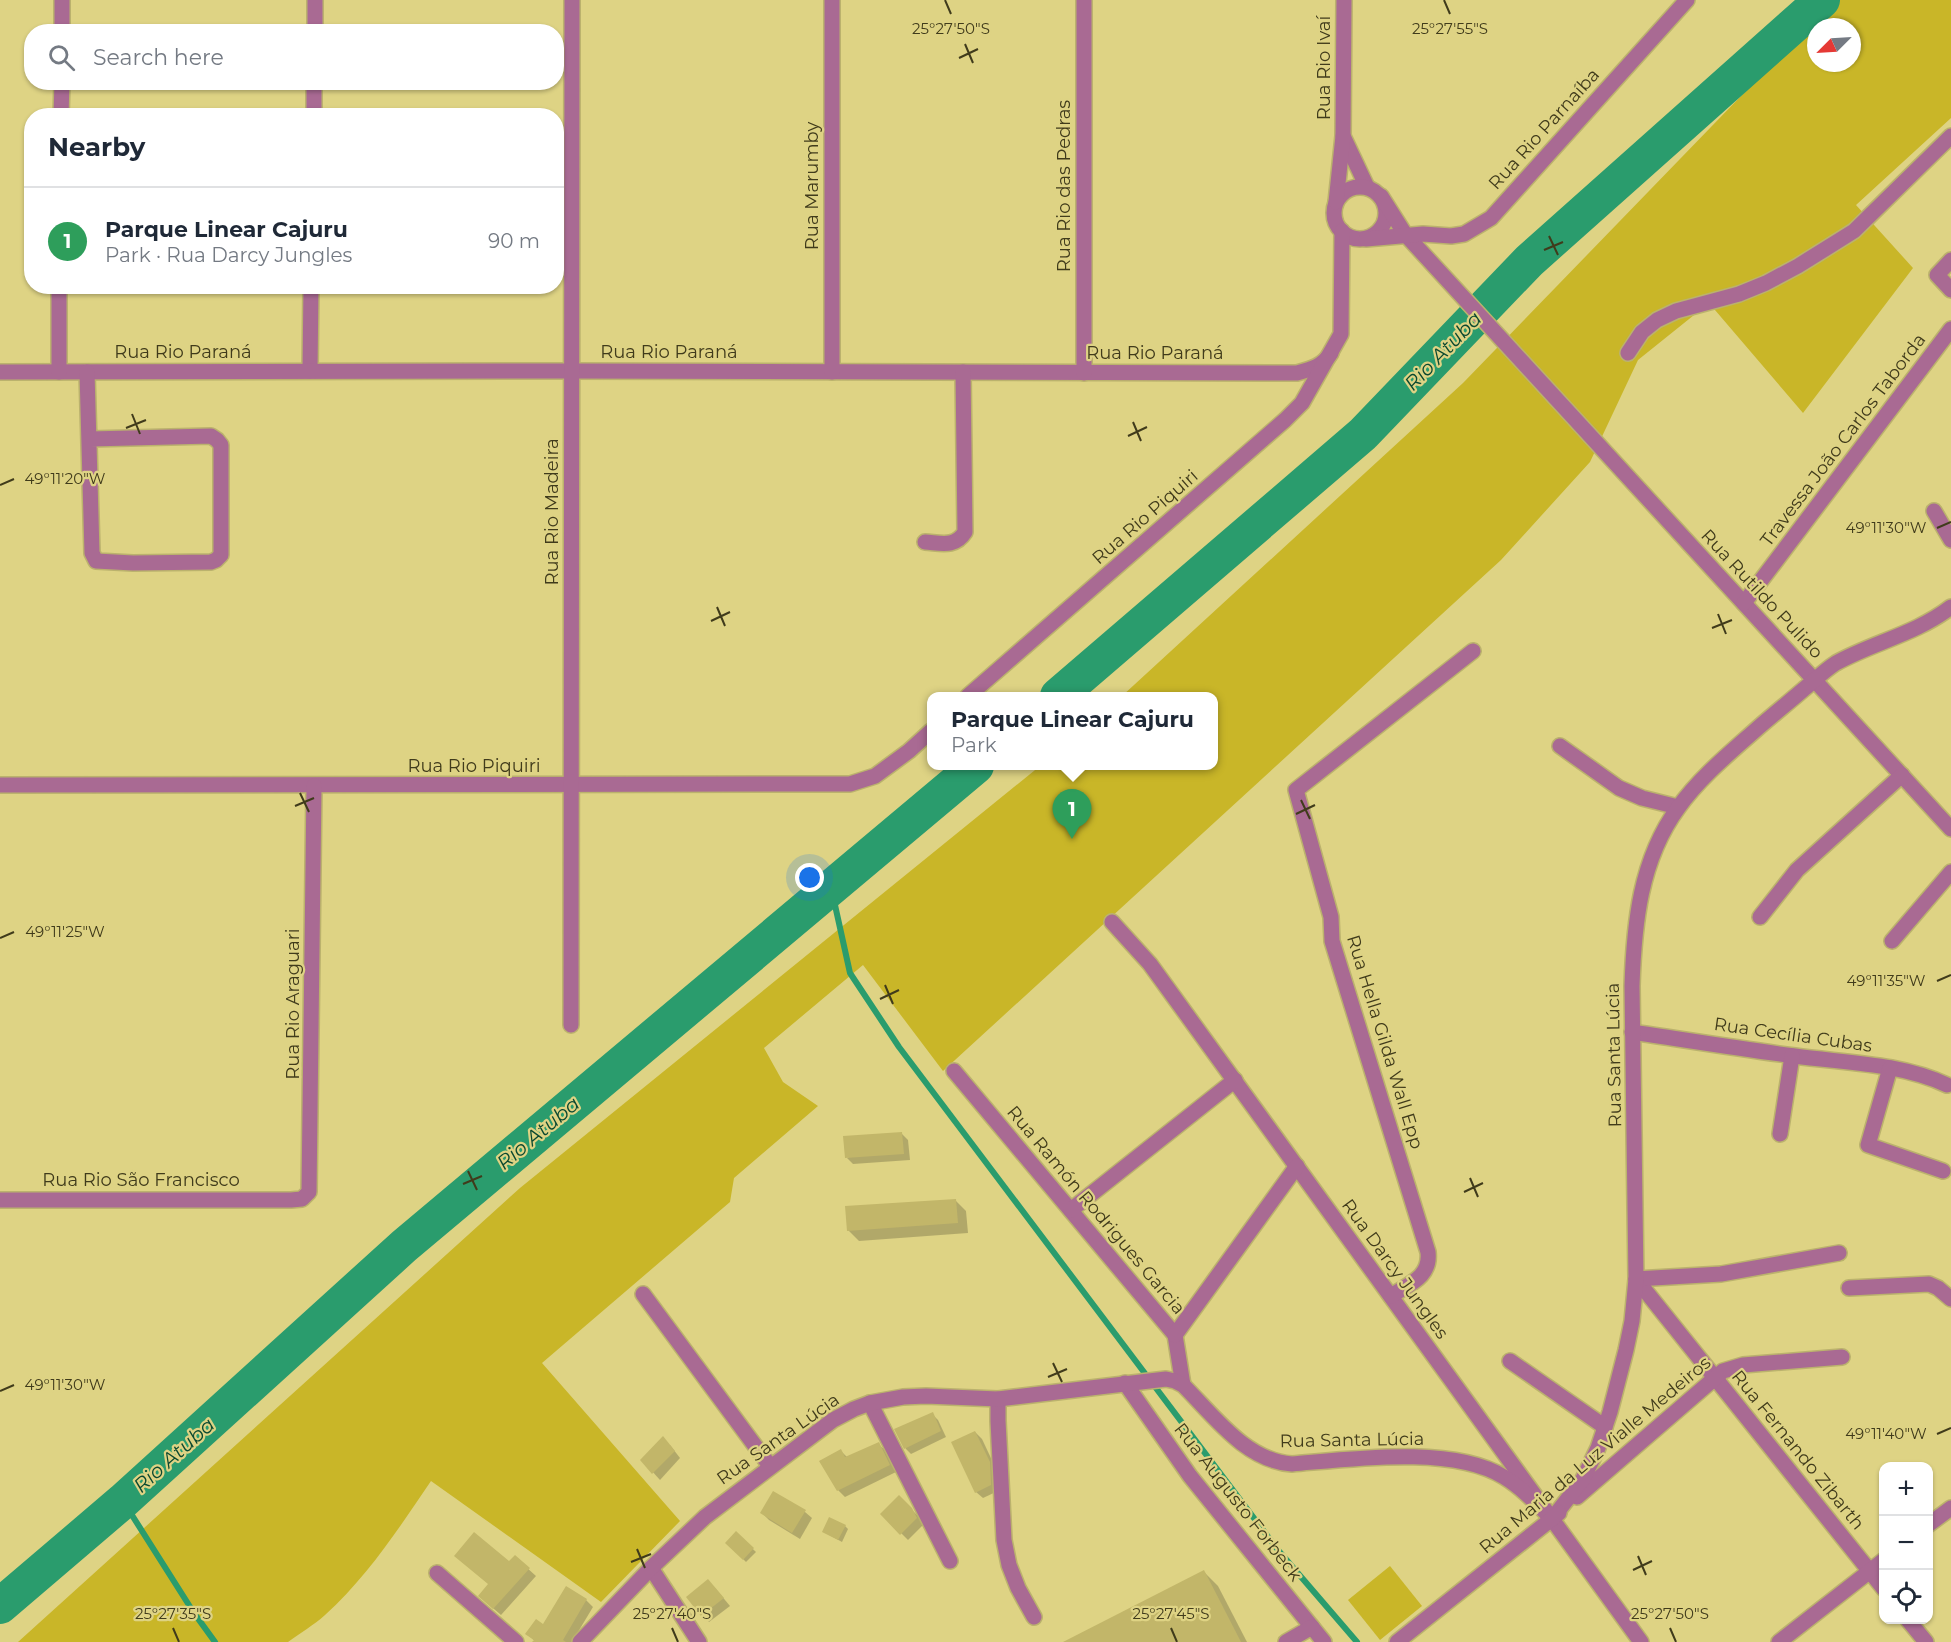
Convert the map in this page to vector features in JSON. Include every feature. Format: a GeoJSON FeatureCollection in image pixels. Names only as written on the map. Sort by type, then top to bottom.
{"type":"FeatureCollection","features":[{"type":"Feature","properties":{"kind":"street"},"geometry":{"type":"LineString","coordinates":[[62,0],[62,24]]}},
{"type":"Feature","properties":{"kind":"street"},"geometry":{"type":"LineString","coordinates":[[315,0],[315,24]]}},
{"type":"Feature","properties":{"kind":"street","name":"Rua Rio Madeira"},"geometry":{"type":"LineString","coordinates":[[571,1025],[572,0]]}},
{"type":"Feature","properties":{"kind":"street","name":"Rua Marumby"},"geometry":{"type":"LineString","coordinates":[[832,0],[832,372]]}},
{"type":"Feature","properties":{"kind":"street","name":"Rua Rio das Pedras"},"geometry":{"type":"LineString","coordinates":[[1084,0],[1084,373]]}},
{"type":"Feature","properties":{"kind":"street","name":"Rua Rio Ivaí"},"geometry":{"type":"LineString","coordinates":[[1336,202],[1343,136],[1344,0]]}},
{"type":"Feature","properties":{"kind":"street","name":"Rua Rio Parnaíba"},"geometry":{"type":"LineString","coordinates":[[1405,234],[1451,236],[1464,234],[1491,218],[1687,0]]}},
{"type":"Feature","properties":{"kind":"street"},"geometry":{"type":"LineString","coordinates":[[61,108],[62,90]]}},
{"type":"Feature","properties":{"kind":"street"},"geometry":{"type":"LineString","coordinates":[[314,90],[314,108]]}},
{"type":"Feature","properties":{"kind":"street","name":"Rua Rio Ivaí"},"geometry":{"type":"LineString","coordinates":[[1343,136],[1367,188]]}},
{"type":"Feature","properties":{"kind":"street"},"geometry":{"type":"LineString","coordinates":[[1629,353],[1642,332],[1657,320],[1676,311],[1739,294],[1766,283],[1854,231],[1951,136]]}},
{"type":"Feature","properties":{"kind":"street"},"geometry":{"type":"LineString","coordinates":[[1367,188],[1381,196],[1405,234],[1366,239],[1349,237],[1336,222],[1334,212],[1336,202],[1349,189],[1367,188]]}},
{"type":"Feature","properties":{"kind":"street"},"geometry":{"type":"LineString","coordinates":[[1366,239],[1383,227],[1387,217],[1386,206],[1381,196]]}},
{"type":"Feature","properties":{"kind":"street"},"geometry":{"type":"LineString","coordinates":[[1331,353],[1341,334],[1342,231]]}},
{"type":"Feature","properties":{"kind":"street","name":"Rua Rutildo Pulido"},"geometry":{"type":"LineString","coordinates":[[1405,234],[1951,829]]}},
{"type":"Feature","properties":{"kind":"street"},"geometry":{"type":"LineString","coordinates":[[1951,260],[1937,275],[1951,290]]}},
{"type":"Feature","properties":{"kind":"street"},"geometry":{"type":"LineString","coordinates":[[58,372],[59,294]]}},
{"type":"Feature","properties":{"kind":"street"},"geometry":{"type":"LineString","coordinates":[[310,371],[311,294]]}},
{"type":"Feature","properties":{"kind":"street","name":"Travessa João Carlos Taborda"},"geometry":{"type":"LineString","coordinates":[[1744,603],[1951,329]]}},
{"type":"Feature","properties":{"kind":"street","name":"Rua Rio Paraná"},"geometry":{"type":"LineString","coordinates":[[0,372],[1298,373],[1317,367],[1327,360],[1331,353]]}},
{"type":"Feature","properties":{"kind":"street","name":"Rua Rio Piquiri"},"geometry":{"type":"LineString","coordinates":[[973,692],[1285,420],[1302,403],[1331,353]]}},
{"type":"Feature","properties":{"kind":"street"},"geometry":{"type":"LineString","coordinates":[[87,372],[92,554],[96,561],[211,562],[221,555],[220,445],[218,440],[211,436],[90,439]]}},
{"type":"Feature","properties":{"kind":"street"},"geometry":{"type":"LineString","coordinates":[[925,542],[951,543],[960,540],[965,532],[963,372]]}},
{"type":"Feature","properties":{"kind":"street"},"geometry":{"type":"LineString","coordinates":[[1934,511],[1951,540]]}},
{"type":"Feature","properties":{"kind":"street","name":"Rua Santa Lúcia"},"geometry":{"type":"LineString","coordinates":[[580,1642],[651,1568],[705,1517],[770,1466],[833,1420],[854,1409],[870,1403],[903,1397],[999,1399],[1166,1379],[1184,1385],[1242,1444],[1267,1460],[1292,1464],[1390,1457],[1458,1461],[1503,1476],[1522,1490],[1552,1519],[1583,1479],[1598,1448],[1630,1331],[1636,1279],[1633,952],[1635,922],[1641,892],[1661,834],[1678,807],[1736,748],[1815,680],[1838,663],[1920,628],[1951,607]]}},
{"type":"Feature","properties":{"kind":"street","name":"Rua Hella Gilda Wall Epp"},"geometry":{"type":"LineString","coordinates":[[1391,1296],[1423,1275],[1429,1260],[1428,1252],[1332,941],[1331,917],[1296,790],[1473,651]]}},
{"type":"Feature","properties":{"kind":"street","name":"Rua Rio Piquiri"},"geometry":{"type":"LineString","coordinates":[[0,785],[850,784],[875,776],[909,752],[927,735]]}},
{"type":"Feature","properties":{"kind":"street"},"geometry":{"type":"LineString","coordinates":[[1560,746],[1619,788],[1642,798],[1678,807]]}},
{"type":"Feature","properties":{"kind":"street"},"geometry":{"type":"LineString","coordinates":[[1760,917],[1797,870],[1902,775]]}},
{"type":"Feature","properties":{"kind":"street","name":"Rua Rio Araguari"},"geometry":{"type":"LineString","coordinates":[[282,1199],[302,1199],[309,1192],[314,786]]}},
{"type":"Feature","properties":{"kind":"street"},"geometry":{"type":"LineString","coordinates":[[1892,941],[1951,872]]}},
{"type":"Feature","properties":{"kind":"street","name":"Rua Darcy Jungles"},"geometry":{"type":"LineString","coordinates":[[1112,922],[1150,964],[1641,1642]]}},
{"type":"Feature","properties":{"kind":"street","name":"Rua Cecília Cubas"},"geometry":{"type":"LineString","coordinates":[[1632,1032],[1890,1068],[1927,1076],[1947,1084]]}},
{"type":"Feature","properties":{"kind":"street"},"geometry":{"type":"LineString","coordinates":[[1780,1134],[1792,1056]]}},
{"type":"Feature","properties":{"kind":"street"},"geometry":{"type":"LineString","coordinates":[[1890,1068],[1868,1145],[1943,1171]]}},
{"type":"Feature","properties":{"kind":"street","name":"Rua Ramón Rodrigues Garcia"},"geometry":{"type":"LineString","coordinates":[[954,1071],[1175,1335],[1184,1385]]}},
{"type":"Feature","properties":{"kind":"street"},"geometry":{"type":"LineString","coordinates":[[1071,1210],[1234,1080]]}},
{"type":"Feature","properties":{"kind":"street"},"geometry":{"type":"LineString","coordinates":[[1175,1335],[1297,1166]]}},
{"type":"Feature","properties":{"kind":"street","name":"Rua Rio São Francisco"},"geometry":{"type":"LineString","coordinates":[[0,1200],[282,1199]]}},
{"type":"Feature","properties":{"kind":"street"},"geometry":{"type":"LineString","coordinates":[[1636,1279],[1721,1274],[1839,1254]]}},
{"type":"Feature","properties":{"kind":"street","name":"Rua Fernando Zibarth"},"geometry":{"type":"LineString","coordinates":[[1636,1279],[1879,1583]]}},
{"type":"Feature","properties":{"kind":"street"},"geometry":{"type":"LineString","coordinates":[[1850,1288],[1929,1284],[1951,1299]]}},
{"type":"Feature","properties":{"kind":"street"},"geometry":{"type":"LineString","coordinates":[[643,1294],[770,1466]]}},
{"type":"Feature","properties":{"kind":"street","name":"Rua Maria da Luz Vialle Medeiros"},"geometry":{"type":"LineString","coordinates":[[1397,1642],[1552,1519],[1715,1378],[1731,1367],[1842,1357]]}},
{"type":"Feature","properties":{"kind":"street"},"geometry":{"type":"LineString","coordinates":[[1510,1361],[1605,1427]]}},
{"type":"Feature","properties":{"kind":"street","name":"Rua Augusto Forbeck"},"geometry":{"type":"LineString","coordinates":[[1125,1383],[1190,1476],[1324,1642]]}},
{"type":"Feature","properties":{"kind":"street"},"geometry":{"type":"LineString","coordinates":[[999,1399],[1004,1540],[1009,1565],[1018,1588],[1034,1617]]}},
{"type":"Feature","properties":{"kind":"street"},"geometry":{"type":"LineString","coordinates":[[870,1403],[950,1561]]}},
{"type":"Feature","properties":{"kind":"street"},"geometry":{"type":"LineString","coordinates":[[1933,1522],[1951,1508]]}},
{"type":"Feature","properties":{"kind":"street"},"geometry":{"type":"LineString","coordinates":[[1779,1642],[1879,1564]]}},
{"type":"Feature","properties":{"kind":"street"},"geometry":{"type":"LineString","coordinates":[[651,1568],[699,1642]]}},
{"type":"Feature","properties":{"kind":"street"},"geometry":{"type":"LineString","coordinates":[[437,1573],[516,1642]]}},
{"type":"Feature","properties":{"kind":"street"},"geometry":{"type":"LineString","coordinates":[[1911,1624],[1926,1642]]}},
{"type":"Feature","properties":{"kind":"street"},"geometry":{"type":"LineString","coordinates":[[1286,1642],[1312,1627]]}},
{"type":"Feature","properties":{"kind":"street"},"geometry":{"type":"LineString","coordinates":[[593,1629],[602,1642]]}},
{"type":"Feature","properties":{"kind":"shaded area"},"geometry":{"type":"Polygon","coordinates":[[[1834,0],[1951,0],[1951,118],[1856,205],[1913,268],[1803,413],[1709,303],[1638,360],[1590,462],[1501,560],[943,1071],[863,965],[764,1048],[783,1082],[818,1106],[734,1178],[730,1202],[542,1363],[680,1521],[601,1602],[431,1481],[382,1551],[341,1600],[321,1619],[288,1642],[18,1642],[520,1188],[1035,770],[1218,770],[1218,692],[1126,692],[1463,383],[1807,28],[1807,72],[1861,72],[1861,18],[1817,18],[1834,0]]]}},
{"type":"Feature","properties":{"kind":"shaded area"},"geometry":{"type":"Polygon","coordinates":[[[1390,1566],[1422,1606],[1380,1640],[1348,1600],[1390,1566]]]}},
{"type":"Feature","properties":{"kind":"building"},"geometry":{"type":"Polygon","coordinates":[[[902,1132],[904,1154],[845,1158],[843,1136],[902,1132]]]}},
{"type":"Feature","properties":{"kind":"building"},"geometry":{"type":"Polygon","coordinates":[[[956,1199],[958,1223],[847,1231],[845,1206],[956,1199]]]}},
{"type":"Feature","properties":{"kind":"building"},"geometry":{"type":"Polygon","coordinates":[[[933,1412],[941,1431],[904,1449],[894,1429],[933,1412]]]}},
{"type":"Feature","properties":{"kind":"building"},"geometry":{"type":"Polygon","coordinates":[[[975,1431],[990,1462],[991,1485],[975,1493],[951,1442],[975,1431]]]}},
{"type":"Feature","properties":{"kind":"building"},"geometry":{"type":"Polygon","coordinates":[[[663,1436],[675,1451],[652,1474],[640,1460],[663,1436]]]}},
{"type":"Feature","properties":{"kind":"building"},"geometry":{"type":"Polygon","coordinates":[[[879,1442],[890,1465],[837,1491],[819,1461],[841,1449],[845,1457],[879,1442]]]}},
{"type":"Feature","properties":{"kind":"building"},"geometry":{"type":"Polygon","coordinates":[[[773,1491],[806,1510],[792,1533],[760,1513],[773,1491]]]}},
{"type":"Feature","properties":{"kind":"building"},"geometry":{"type":"Polygon","coordinates":[[[899,1495],[912,1508],[917,1518],[900,1535],[880,1514],[899,1495]]]}},
{"type":"Feature","properties":{"kind":"building"},"geometry":{"type":"Polygon","coordinates":[[[829,1517],[846,1525],[838,1540],[822,1532],[829,1517]]]}},
{"type":"Feature","properties":{"kind":"building"},"geometry":{"type":"Polygon","coordinates":[[[736,1531],[754,1548],[743,1560],[725,1543],[736,1531]]]}},
{"type":"Feature","properties":{"kind":"building"},"geometry":{"type":"Polygon","coordinates":[[[474,1532],[509,1561],[515,1555],[530,1568],[493,1609],[478,1596],[488,1584],[454,1556],[474,1532]]]}},
{"type":"Feature","properties":{"kind":"building"},"geometry":{"type":"Polygon","coordinates":[[[1204,1570],[1241,1642],[1063,1642],[1204,1570]]]}},
{"type":"Feature","properties":{"kind":"building"},"geometry":{"type":"Polygon","coordinates":[[[708,1579],[724,1598],[701,1616],[686,1597],[708,1579]]]}},
{"type":"Feature","properties":{"kind":"building"},"geometry":{"type":"Polygon","coordinates":[[[566,1586],[587,1599],[563,1640],[566,1642],[532,1642],[534,1640],[525,1634],[536,1619],[543,1624],[566,1586]]]}},
{"type":"Feature","properties":{"kind":"waterway","name":"Rio Atuba"},"geometry":{"type":"LineString","coordinates":[[1063,692],[1363,434],[1529,261],[1822,0]]}},
{"type":"Feature","properties":{"kind":"waterway","name":"Rio Atuba"},"geometry":{"type":"LineString","coordinates":[[0,1606],[123,1501],[404,1246],[971,770]]}},
{"type":"Feature","properties":{"kind":"waterway"},"geometry":{"type":"LineString","coordinates":[[831,887],[850,973],[899,1047],[1278,1550],[1357,1642]]}},
{"type":"Feature","properties":{"kind":"waterway"},"geometry":{"type":"LineString","coordinates":[[123,1501],[215,1642]]}},
{"type":"Feature","properties":{"kind":"place","name":"Parque Linear Cajuru"},"geometry":{"type":"Point","coordinates":[1072,839]}}]}
